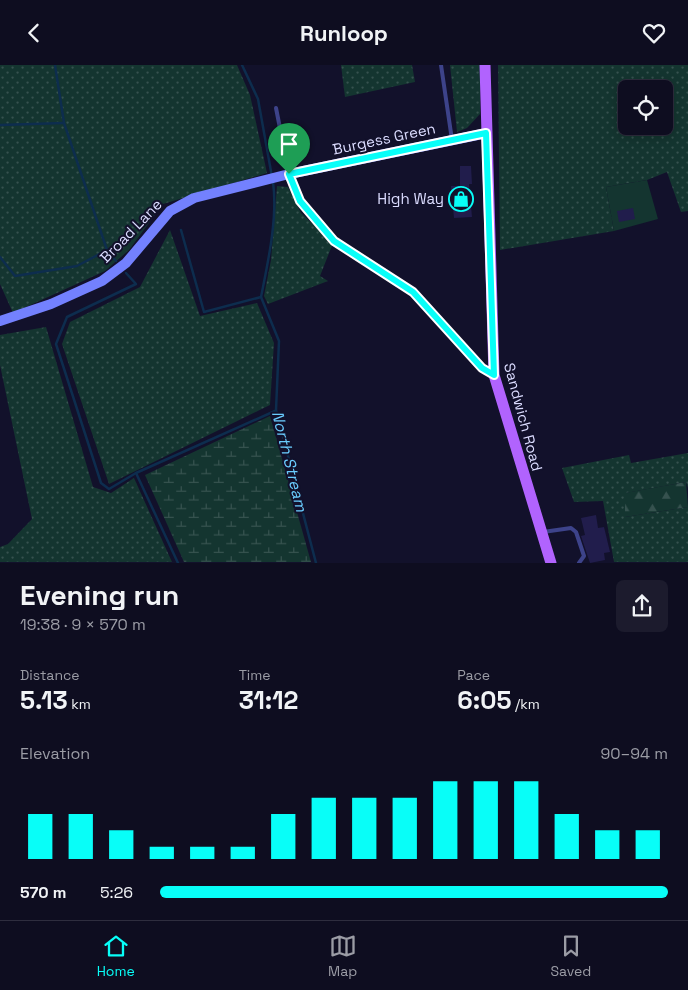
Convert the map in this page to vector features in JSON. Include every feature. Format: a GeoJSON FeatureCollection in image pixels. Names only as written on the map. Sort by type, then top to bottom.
{"type":"FeatureCollection","features":[{"type":"Feature","properties":{"kind":"main road","name":"Sandwich Road"},"geometry":{"type":"LineString","coordinates":[[485,65],[494,375],[551,563]]}},
{"type":"Feature","properties":{"kind":"street","name":"Burgess Green"},"geometry":{"type":"LineString","coordinates":[[289,174],[486,133]]}},
{"type":"Feature","properties":{"kind":"street","name":"Broad Lane"},"geometry":{"type":"LineString","coordinates":[[0,321],[50,304],[102,281],[126,263],[158,223],[179,205],[203,196],[289,174]]}},
{"type":"Feature","properties":{"kind":"street"},"geometry":{"type":"LineString","coordinates":[[289,174],[300,201],[334,241],[413,292],[482,368],[494,375]]}},
{"type":"Feature","properties":{"kind":"lane"},"geometry":{"type":"LineString","coordinates":[[441,65],[452,140]]}},
{"type":"Feature","properties":{"kind":"lane"},"geometry":{"type":"LineString","coordinates":[[276,108],[289,174]]}},
{"type":"Feature","properties":{"kind":"lane"},"geometry":{"type":"LineString","coordinates":[[541,532],[571,529],[576,532],[584,556],[579,563]]}},
{"type":"Feature","properties":{"kind":"green space"},"geometry":{"type":"Polygon","coordinates":[[[0,65],[237,65],[250,95],[267,173],[163,204],[129,250],[105,271],[13,313],[0,284],[0,65]]]}},
{"type":"Feature","properties":{"kind":"green space"},"geometry":{"type":"Polygon","coordinates":[[[341,65],[412,65],[415,82],[345,97],[341,65]]]}},
{"type":"Feature","properties":{"kind":"green space"},"geometry":{"type":"Polygon","coordinates":[[[450,65],[480,65],[480,114],[467,128],[457,132],[450,65]]]}},
{"type":"Feature","properties":{"kind":"green space"},"geometry":{"type":"Polygon","coordinates":[[[498,65],[688,65],[688,211],[681,212],[667,172],[647,180],[606,187],[614,231],[500,250],[498,65]]]}},
{"type":"Feature","properties":{"kind":"green space"},"geometry":{"type":"Polygon","coordinates":[[[647,180],[658,219],[614,231],[606,187],[647,180]]]}},
{"type":"Feature","properties":{"kind":"green space"},"geometry":{"type":"Polygon","coordinates":[[[277,186],[288,187],[301,213],[333,243],[320,276],[328,281],[268,304],[264,296],[271,260],[277,186]]]}},
{"type":"Feature","properties":{"kind":"green space"},"geometry":{"type":"Polygon","coordinates":[[[170,230],[200,316],[257,303],[274,343],[270,405],[109,484],[62,344],[70,322],[140,287],[170,230]]]}},
{"type":"Feature","properties":{"kind":"green space"},"geometry":{"type":"Polygon","coordinates":[[[46,327],[93,487],[111,493],[134,478],[172,562],[0,562],[0,547],[8,544],[32,519],[0,365],[0,335],[46,327]]]}},
{"type":"Feature","properties":{"kind":"green space"},"geometry":{"type":"Polygon","coordinates":[[[270,416],[311,562],[184,562],[145,475],[270,416]]]}},
{"type":"Feature","properties":{"kind":"green space"},"geometry":{"type":"Polygon","coordinates":[[[688,453],[688,488],[686,482],[626,493],[625,517],[688,507],[688,562],[614,562],[603,501],[574,502],[562,468],[629,455],[631,463],[688,453]]]}},
{"type":"Feature","properties":{"kind":"green space"},"geometry":{"type":"Polygon","coordinates":[[[686,482],[688,507],[625,517],[625,493],[686,482]]]}},
{"type":"Feature","properties":{"kind":"building","name":"High Way"},"geometry":{"type":"Polygon","coordinates":[[[460,166],[471,166],[472,184],[469,184],[472,217],[454,218],[451,186],[460,186],[460,166]]]}},
{"type":"Feature","properties":{"kind":"building"},"geometry":{"type":"Polygon","coordinates":[[[633,208],[635,219],[619,222],[617,211],[633,208]]]}},
{"type":"Feature","properties":{"kind":"building"},"geometry":{"type":"Polygon","coordinates":[[[596,515],[598,528],[604,527],[610,552],[604,553],[605,560],[590,563],[581,536],[585,535],[581,518],[596,515]]]}},
{"type":"Feature","properties":{"kind":"waterway"},"geometry":{"type":"LineString","coordinates":[[0,257],[15,276],[77,266],[107,250],[64,123],[55,65]]}},
{"type":"Feature","properties":{"kind":"waterway"},"geometry":{"type":"LineString","coordinates":[[242,65],[258,99],[272,177]]}},
{"type":"Feature","properties":{"kind":"waterway"},"geometry":{"type":"LineString","coordinates":[[0,125],[63,123]]}},
{"type":"Feature","properties":{"kind":"waterway"},"geometry":{"type":"LineString","coordinates":[[261,297],[273,225],[273,182]]}},
{"type":"Feature","properties":{"kind":"waterway","name":"North Stream"},"geometry":{"type":"LineString","coordinates":[[181,230],[204,312],[261,297]]}},
{"type":"Feature","properties":{"kind":"waterway"},"geometry":{"type":"LineString","coordinates":[[107,251],[116,261]]}},
{"type":"Feature","properties":{"kind":"waterway"},"geometry":{"type":"LineString","coordinates":[[126,273],[136,284],[67,317],[56,344],[101,483],[109,489],[136,473]]}},
{"type":"Feature","properties":{"kind":"waterway","name":"North Stream"},"geometry":{"type":"LineString","coordinates":[[261,297],[279,341],[276,410],[316,563]]}},
{"type":"Feature","properties":{"kind":"waterway"},"geometry":{"type":"LineString","coordinates":[[178,563],[136,473],[275,411]]}},
{"type":"Feature","properties":{"kind":"place","name":"High Way"},"geometry":{"type":"Point","coordinates":[461,199]}},
{"type":"Feature","properties":{"kind":"route"},"geometry":{"type":"LineString","coordinates":[[486,133],[494,375],[482,368],[413,292],[334,241],[300,201],[289,174],[486,133]]}}]}
